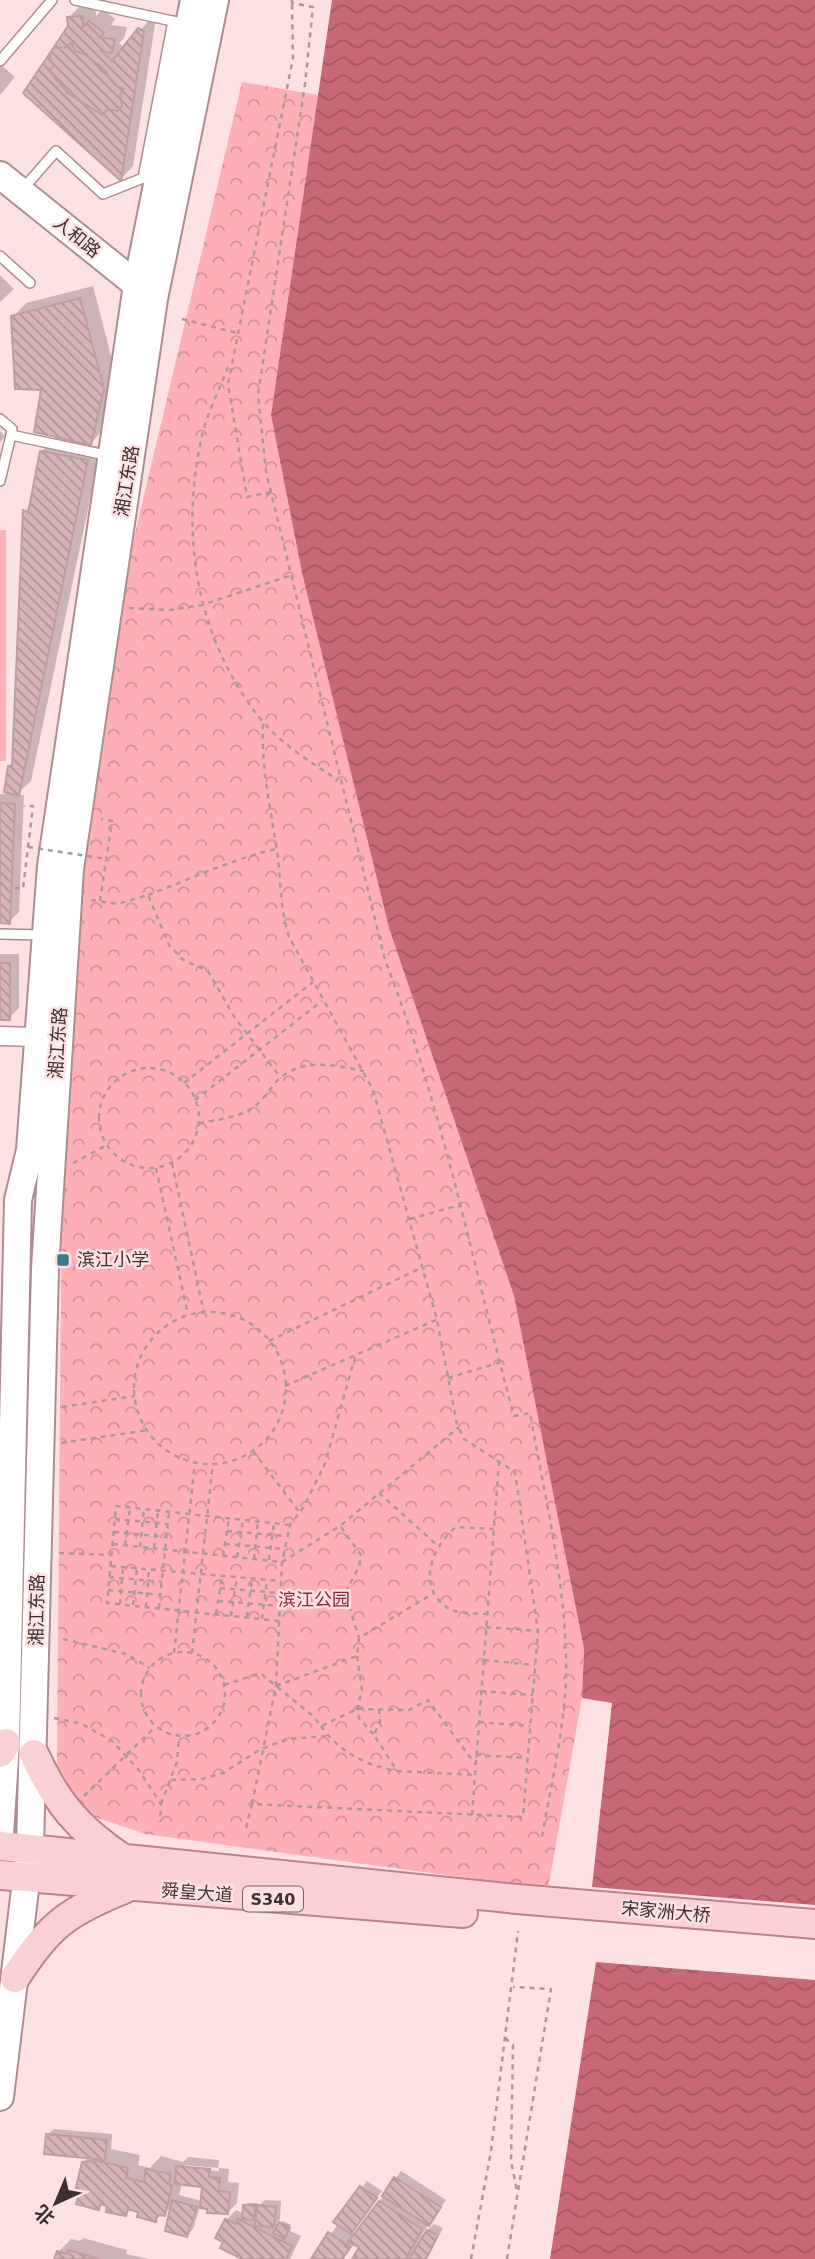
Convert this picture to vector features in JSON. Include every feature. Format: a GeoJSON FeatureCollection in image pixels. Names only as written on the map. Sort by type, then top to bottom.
{"type":"FeatureCollection","features":[{"type":"Feature","properties":{"kind":"main road","name":"湘江东路"},"geometry":{"type":"LineString","coordinates":[[0,1834],[7,1692],[18,1200],[30,1150],[51,866],[111,457],[146,292],[215,0]]}},
{"type":"Feature","properties":{"kind":"main road","name":"湘江东路"},"geometry":{"type":"LineString","coordinates":[[0,2097],[15,1978],[13,1876],[30,1848],[49,1177],[70,869],[109,607],[146,292],[185,15]]}},
{"type":"Feature","properties":{"kind":"main road","name":"人和路"},"geometry":{"type":"LineString","coordinates":[[0,175],[146,292]]}},
{"type":"Feature","properties":{"kind":"main road"},"geometry":{"type":"LineString","coordinates":[[7,1692],[35,1704]]}},
{"type":"Feature","properties":{"kind":"main road"},"geometry":{"type":"LineString","coordinates":[[15,1978],[35,1947],[58,1922],[127,1875],[71,1816],[50,1789],[34,1754]]}},
{"type":"Feature","properties":{"kind":"main road","name":"舜皇大道"},"geometry":{"type":"LineString","coordinates":[[0,1846],[30,1848],[127,1875]]}},
{"type":"Feature","properties":{"kind":"main road","name":"舜皇大道"},"geometry":{"type":"LineString","coordinates":[[13,1876],[127,1875],[518,1916]]}},
{"type":"Feature","properties":{"kind":"main road","name":"宋家洲大桥"},"geometry":{"type":"LineString","coordinates":[[518,1916],[815,1924]]}},
{"type":"Feature","properties":{"kind":"main road","name":"宋家洲大桥"},"geometry":{"type":"LineString","coordinates":[[518,1916],[815,1943]]}},
{"type":"Feature","properties":{"kind":"street"},"geometry":{"type":"LineString","coordinates":[[0,1036],[38,1037]]}},
{"type":"Feature","properties":{"kind":"lane"},"geometry":{"type":"LineString","coordinates":[[0,61],[52,0]]}},
{"type":"Feature","properties":{"kind":"lane"},"geometry":{"type":"LineString","coordinates":[[20,192],[56,151],[103,194],[143,178],[185,15],[75,0]]}},
{"type":"Feature","properties":{"kind":"lane"},"geometry":{"type":"LineString","coordinates":[[0,256],[30,283]]}},
{"type":"Feature","properties":{"kind":"lane"},"geometry":{"type":"LineString","coordinates":[[0,419],[12,429],[0,481]]}},
{"type":"Feature","properties":{"kind":"lane"},"geometry":{"type":"LineString","coordinates":[[11,435],[111,457]]}},
{"type":"Feature","properties":{"kind":"lane"},"geometry":{"type":"LineString","coordinates":[[0,934],[46,935]]}},
{"type":"Feature","properties":{"kind":"path"},"geometry":{"type":"LineString","coordinates":[[271,492],[247,497],[229,400],[231,361],[293,58],[292,2],[313,7],[305,84],[258,395],[271,492],[339,781],[385,960],[410,1024],[514,1416],[530,1413],[564,1609],[567,1659],[563,1712],[542,1837]]}},
{"type":"Feature","properties":{"kind":"path"},"geometry":{"type":"LineString","coordinates":[[182,319],[237,333]]}},
{"type":"Feature","properties":{"kind":"path"},"geometry":{"type":"LineString","coordinates":[[231,361],[202,434],[191,498],[193,555],[202,605],[223,659],[263,722],[291,748],[339,781]]}},
{"type":"Feature","properties":{"kind":"path"},"geometry":{"type":"LineString","coordinates":[[109,607],[170,610],[202,605],[290,575]]}},
{"type":"Feature","properties":{"kind":"path"},"geometry":{"type":"LineString","coordinates":[[253,1804],[523,1817],[538,1631],[515,1472],[464,1439],[458,1427],[437,1320],[373,1090],[289,937],[282,916],[276,849],[261,760],[263,722]]}},
{"type":"Feature","properties":{"kind":"path"},"geometry":{"type":"LineString","coordinates":[[15,888],[23,889],[33,806],[24,806]]}},
{"type":"Feature","properties":{"kind":"path"},"geometry":{"type":"LineString","coordinates":[[100,901],[113,821],[101,819]]}},
{"type":"Feature","properties":{"kind":"path"},"geometry":{"type":"LineString","coordinates":[[28,847],[107,859]]}},
{"type":"Feature","properties":{"kind":"path"},"geometry":{"type":"LineString","coordinates":[[90,900],[117,904],[203,875],[237,858],[276,849]]}},
{"type":"Feature","properties":{"kind":"path"},"geometry":{"type":"LineString","coordinates":[[148,895],[169,945],[183,960],[208,971],[247,1034],[281,1078]]}},
{"type":"Feature","properties":{"kind":"path"},"geometry":{"type":"LineString","coordinates":[[184,1083],[313,982]]}},
{"type":"Feature","properties":{"kind":"path"},"geometry":{"type":"LineString","coordinates":[[195,1100],[323,1001]]}},
{"type":"Feature","properties":{"kind":"path"},"geometry":{"type":"LineString","coordinates":[[199,1123],[227,1119],[253,1108],[281,1078],[309,1064],[334,1065],[364,1072]]}},
{"type":"Feature","properties":{"kind":"path"},"geometry":{"type":"LineString","coordinates":[[151,1068],[166,1071],[184,1083],[195,1100],[199,1123],[195,1139],[186,1153],[172,1163],[156,1168],[139,1168],[123,1161],[107,1145],[99,1120],[101,1103],[108,1089],[120,1077],[134,1070],[151,1068]]}},
{"type":"Feature","properties":{"kind":"path"},"geometry":{"type":"LineString","coordinates":[[49,1177],[107,1145]]}},
{"type":"Feature","properties":{"kind":"path"},"geometry":{"type":"LineString","coordinates":[[172,1163],[204,1312]]}},
{"type":"Feature","properties":{"kind":"path"},"geometry":{"type":"LineString","coordinates":[[156,1168],[188,1316]]}},
{"type":"Feature","properties":{"kind":"path"},"geometry":{"type":"LineString","coordinates":[[410,1219],[460,1205]]}},
{"type":"Feature","properties":{"kind":"path"},"geometry":{"type":"LineString","coordinates":[[269,1341],[423,1267]]}},
{"type":"Feature","properties":{"kind":"path"},"geometry":{"type":"LineString","coordinates":[[221,1312],[244,1319],[269,1341],[278,1353],[285,1386],[285,1400],[278,1423],[263,1443],[244,1456],[213,1463],[195,1462],[174,1454],[148,1430],[139,1415],[135,1396],[138,1363],[150,1340],[170,1322],[188,1316],[221,1312]]}},
{"type":"Feature","properties":{"kind":"path"},"geometry":{"type":"LineString","coordinates":[[285,1386],[437,1320]]}},
{"type":"Feature","properties":{"kind":"path"},"geometry":{"type":"LineString","coordinates":[[246,1828],[276,1686],[282,1562],[289,1525],[300,1513],[325,1464],[355,1357]]}},
{"type":"Feature","properties":{"kind":"path"},"geometry":{"type":"LineString","coordinates":[[448,1378],[501,1362]]}},
{"type":"Feature","properties":{"kind":"path"},"geometry":{"type":"LineString","coordinates":[[42,1409],[135,1396]]}},
{"type":"Feature","properties":{"kind":"path"},"geometry":{"type":"LineString","coordinates":[[113,1544],[282,1562],[340,1526],[458,1427]]}},
{"type":"Feature","properties":{"kind":"path"},"geometry":{"type":"LineString","coordinates":[[41,1446],[148,1430]]}},
{"type":"Feature","properties":{"kind":"path"},"geometry":{"type":"LineString","coordinates":[[253,1450],[300,1513]]}},
{"type":"Feature","properties":{"kind":"path"},"geometry":{"type":"LineString","coordinates":[[174,1653],[195,1462]]}},
{"type":"Feature","properties":{"kind":"path"},"geometry":{"type":"LineString","coordinates":[[472,1815],[499,1462]]}},
{"type":"Feature","properties":{"kind":"path"},"geometry":{"type":"LineString","coordinates":[[192,1653],[213,1463]]}},
{"type":"Feature","properties":{"kind":"path"},"geometry":{"type":"LineString","coordinates":[[379,1493],[438,1546]]}},
{"type":"Feature","properties":{"kind":"path"},"geometry":{"type":"LineString","coordinates":[[279,1621],[107,1603],[115,1519],[117,1506],[289,1525]]}},
{"type":"Feature","properties":{"kind":"path"},"geometry":{"type":"LineString","coordinates":[[125,1545],[130,1508]]}},
{"type":"Feature","properties":{"kind":"path"},"geometry":{"type":"LineString","coordinates":[[140,1547],[144,1509]]}},
{"type":"Feature","properties":{"kind":"path"},"geometry":{"type":"LineString","coordinates":[[154,1549],[158,1511]]}},
{"type":"Feature","properties":{"kind":"path"},"geometry":{"type":"LineString","coordinates":[[159,1608],[169,1512]]}},
{"type":"Feature","properties":{"kind":"path"},"geometry":{"type":"LineString","coordinates":[[223,1556],[229,1518]]}},
{"type":"Feature","properties":{"kind":"path"},"geometry":{"type":"LineString","coordinates":[[115,1519],[168,1524]]}},
{"type":"Feature","properties":{"kind":"path"},"geometry":{"type":"LineString","coordinates":[[237,1557],[243,1520]]}},
{"type":"Feature","properties":{"kind":"path"},"geometry":{"type":"LineString","coordinates":[[254,1559],[258,1521]]}},
{"type":"Feature","properties":{"kind":"path"},"geometry":{"type":"LineString","coordinates":[[269,1560],[274,1523]]}},
{"type":"Feature","properties":{"kind":"path"},"geometry":{"type":"LineString","coordinates":[[340,1526],[361,1555],[359,1567],[345,1593],[359,1637],[357,1656],[362,1690],[357,1709],[359,1718],[374,1735],[397,1771]]}},
{"type":"Feature","properties":{"kind":"path"},"geometry":{"type":"LineString","coordinates":[[488,1614],[456,1612],[444,1606],[434,1593],[430,1576],[432,1556],[442,1537],[456,1527],[494,1529]]}},
{"type":"Feature","properties":{"kind":"path"},"geometry":{"type":"LineString","coordinates":[[226,1531],[287,1536]]}},
{"type":"Feature","properties":{"kind":"path"},"geometry":{"type":"LineString","coordinates":[[114,1532],[167,1537]]}},
{"type":"Feature","properties":{"kind":"path"},"geometry":{"type":"LineString","coordinates":[[225,1544],[285,1549]]}},
{"type":"Feature","properties":{"kind":"path"},"geometry":{"type":"LineString","coordinates":[[38,1552],[112,1555]]}},
{"type":"Feature","properties":{"kind":"path"},"geometry":{"type":"LineString","coordinates":[[111,1566],[281,1581]]}},
{"type":"Feature","properties":{"kind":"path"},"geometry":{"type":"LineString","coordinates":[[120,1604],[123,1567]]}},
{"type":"Feature","properties":{"kind":"path"},"geometry":{"type":"LineString","coordinates":[[133,1605],[137,1569]]}},
{"type":"Feature","properties":{"kind":"path"},"geometry":{"type":"LineString","coordinates":[[146,1607],[149,1570]]}},
{"type":"Feature","properties":{"kind":"path"},"geometry":{"type":"LineString","coordinates":[[216,1614],[222,1576]]}},
{"type":"Feature","properties":{"kind":"path"},"geometry":{"type":"LineString","coordinates":[[110,1577],[162,1582]]}},
{"type":"Feature","properties":{"kind":"path"},"geometry":{"type":"LineString","coordinates":[[232,1616],[237,1577]]}},
{"type":"Feature","properties":{"kind":"path"},"geometry":{"type":"LineString","coordinates":[[247,1617],[252,1578]]}},
{"type":"Feature","properties":{"kind":"path"},"geometry":{"type":"LineString","coordinates":[[262,1619],[267,1580]]}},
{"type":"Feature","properties":{"kind":"path"},"geometry":{"type":"LineString","coordinates":[[220,1588],[280,1595],[301,1607],[347,1602]]}},
{"type":"Feature","properties":{"kind":"path"},"geometry":{"type":"LineString","coordinates":[[108,1590],[160,1595]]}},
{"type":"Feature","properties":{"kind":"path"},"geometry":{"type":"LineString","coordinates":[[359,1637],[434,1593]]}},
{"type":"Feature","properties":{"kind":"path"},"geometry":{"type":"LineString","coordinates":[[218,1601],[280,1606]]}},
{"type":"Feature","properties":{"kind":"path"},"geometry":{"type":"LineString","coordinates":[[486,1627],[538,1631]]}},
{"type":"Feature","properties":{"kind":"path"},"geometry":{"type":"LineString","coordinates":[[63,1639],[126,1654],[149,1668]]}},
{"type":"Feature","properties":{"kind":"path"},"geometry":{"type":"LineString","coordinates":[[174,1653],[192,1653],[208,1660],[217,1670],[223,1685],[222,1709],[216,1721],[193,1735],[179,1736],[155,1727],[146,1716],[141,1702],[141,1688],[149,1668],[174,1653]]}},
{"type":"Feature","properties":{"kind":"path"},"geometry":{"type":"LineString","coordinates":[[276,1686],[357,1656]]}},
{"type":"Feature","properties":{"kind":"path"},"geometry":{"type":"LineString","coordinates":[[484,1660],[535,1665]]}},
{"type":"Feature","properties":{"kind":"path"},"geometry":{"type":"LineString","coordinates":[[223,1685],[260,1673],[313,1716],[328,1736],[359,1759],[380,1768],[475,1775]]}},
{"type":"Feature","properties":{"kind":"path"},"geometry":{"type":"LineString","coordinates":[[481,1692],[533,1695]]}},
{"type":"Feature","properties":{"kind":"path"},"geometry":{"type":"LineString","coordinates":[[321,1726],[357,1709],[409,1710],[428,1700],[475,1765]]}},
{"type":"Feature","properties":{"kind":"path"},"geometry":{"type":"LineString","coordinates":[[35,1704],[82,1724],[112,1741],[161,1804]]}},
{"type":"Feature","properties":{"kind":"path"},"geometry":{"type":"LineString","coordinates":[[374,1735],[380,1721],[379,1709]]}},
{"type":"Feature","properties":{"kind":"path"},"geometry":{"type":"LineString","coordinates":[[479,1722],[530,1726]]}},
{"type":"Feature","properties":{"kind":"path"},"geometry":{"type":"LineString","coordinates":[[79,1800],[155,1727]]}},
{"type":"Feature","properties":{"kind":"path"},"geometry":{"type":"LineString","coordinates":[[160,1822],[161,1804],[177,1762],[179,1736]]}},
{"type":"Feature","properties":{"kind":"path"},"geometry":{"type":"LineString","coordinates":[[171,1780],[202,1779],[223,1773],[261,1749],[288,1739],[328,1736]]}},
{"type":"Feature","properties":{"kind":"path"},"geometry":{"type":"LineString","coordinates":[[476,1755],[527,1758]]}},
{"type":"Feature","properties":{"kind":"path"},"geometry":{"type":"LineString","coordinates":[[471,2259],[491,2151],[518,1916]]}},
{"type":"Feature","properties":{"kind":"path"},"geometry":{"type":"LineString","coordinates":[[507,2259],[551,1989],[511,1987]]}},
{"type":"Feature","properties":{"kind":"path"},"geometry":{"type":"LineString","coordinates":[[505,2038],[513,2045],[512,2161],[518,2195]]}},
{"type":"Feature","properties":{"kind":"green space","name":"滨江公园"},"geometry":{"type":"Polygon","coordinates":[[[242,82],[318,95],[271,415],[302,573],[389,928],[514,1296],[584,1649],[582,1698],[548,1889],[145,1834],[86,1814],[57,1765],[62,1161],[72,963],[87,828],[123,584],[242,82]]]}},
{"type":"Feature","properties":{"kind":"green space"},"geometry":{"type":"Polygon","coordinates":[[[0,530],[6,530],[6,761],[0,761],[0,530]]]}},
{"type":"Feature","properties":{"kind":"water"},"geometry":{"type":"Polygon","coordinates":[[[332,0],[815,0],[815,1905],[592,1887],[612,1703],[582,1698],[584,1649],[514,1296],[389,928],[302,573],[271,415],[332,0]]]}},
{"type":"Feature","properties":{"kind":"water"},"geometry":{"type":"Polygon","coordinates":[[[596,1962],[815,1980],[815,2259],[550,2259],[596,1962]]]}},
{"type":"Feature","properties":{"kind":"building"},"geometry":{"type":"Polygon","coordinates":[[[83,16],[83,27],[89,21],[104,33],[100,38],[115,39],[112,53],[101,51],[112,61],[138,28],[144,31],[121,181],[23,93],[68,26],[67,17],[83,16]]]}},
{"type":"Feature","properties":{"kind":"building"},"geometry":{"type":"Polygon","coordinates":[[[71,43],[75,51],[84,54],[105,70],[114,85],[124,89],[120,95],[122,106],[117,111],[108,109],[102,115],[68,93],[49,71],[54,65],[50,58],[51,51],[56,47],[66,48],[71,43]]]}},
{"type":"Feature","properties":{"kind":"building"},"geometry":{"type":"Polygon","coordinates":[[[80,298],[104,389],[91,445],[34,432],[41,390],[15,389],[11,316],[80,298]]]}},
{"type":"Feature","properties":{"kind":"building"},"geometry":{"type":"Polygon","coordinates":[[[40,451],[88,460],[19,796],[4,792],[8,766],[12,766],[23,510],[28,513],[40,451]]]}},
{"type":"Feature","properties":{"kind":"building"},"geometry":{"type":"Polygon","coordinates":[[[0,803],[15,804],[10,924],[0,923],[0,803]]]}},
{"type":"Feature","properties":{"kind":"building"},"geometry":{"type":"Polygon","coordinates":[[[0,963],[10,963],[10,1020],[0,1020],[0,963]]]}},
{"type":"Feature","properties":{"kind":"building"},"geometry":{"type":"Polygon","coordinates":[[[46,2134],[107,2140],[105,2160],[44,2154],[46,2134]]]}},
{"type":"Feature","properties":{"kind":"building"},"geometry":{"type":"Polygon","coordinates":[[[99,2161],[128,2168],[126,2178],[144,2182],[146,2169],[171,2174],[169,2185],[172,2185],[165,2216],[157,2215],[156,2222],[137,2217],[138,2212],[128,2209],[126,2216],[106,2212],[107,2206],[100,2204],[99,2210],[76,2204],[78,2197],[74,2196],[82,2162],[99,2161]]]}},
{"type":"Feature","properties":{"kind":"building"},"geometry":{"type":"Polygon","coordinates":[[[176,2166],[210,2169],[209,2177],[220,2178],[219,2191],[230,2192],[228,2214],[207,2213],[207,2209],[200,2208],[202,2187],[175,2184],[176,2166]]]}},
{"type":"Feature","properties":{"kind":"building"},"geometry":{"type":"Polygon","coordinates":[[[394,2177],[441,2207],[429,2226],[382,2196],[394,2177]]]}},
{"type":"Feature","properties":{"kind":"building"},"geometry":{"type":"Polygon","coordinates":[[[360,2186],[377,2198],[351,2234],[333,2222],[360,2186]]]}},
{"type":"Feature","properties":{"kind":"building"},"geometry":{"type":"Polygon","coordinates":[[[172,2200],[197,2207],[187,2237],[165,2231],[172,2200]]]}},
{"type":"Feature","properties":{"kind":"building"},"geometry":{"type":"Polygon","coordinates":[[[379,2201],[422,2229],[406,2259],[352,2259],[359,2247],[348,2242],[379,2201]]]}},
{"type":"Feature","properties":{"kind":"building"},"geometry":{"type":"Polygon","coordinates":[[[243,2205],[255,2205],[254,2220],[242,2219],[243,2205]]]}},
{"type":"Feature","properties":{"kind":"building"},"geometry":{"type":"Polygon","coordinates":[[[257,2205],[276,2207],[274,2227],[255,2226],[257,2205]]]}},
{"type":"Feature","properties":{"kind":"building"},"geometry":{"type":"Polygon","coordinates":[[[225,2219],[236,2224],[238,2219],[292,2246],[286,2259],[242,2259],[220,2248],[223,2242],[215,2238],[225,2219]]]}},
{"type":"Feature","properties":{"kind":"building"},"geometry":{"type":"Polygon","coordinates":[[[279,2222],[290,2228],[284,2239],[273,2233],[279,2222]]]}},
{"type":"Feature","properties":{"kind":"building"},"geometry":{"type":"Polygon","coordinates":[[[427,2230],[438,2235],[426,2259],[409,2259],[427,2230]]]}},
{"type":"Feature","properties":{"kind":"building"},"geometry":{"type":"Polygon","coordinates":[[[328,2232],[350,2247],[342,2259],[311,2259],[328,2232]]]}},
{"type":"Feature","properties":{"kind":"building"},"geometry":{"type":"Polygon","coordinates":[[[68,2250],[99,2259],[54,2259],[57,2251],[67,2254],[68,2250]]]}},
{"type":"Feature","properties":{"kind":"place","name":"滨江小学"},"geometry":{"type":"Point","coordinates":[63,1260]}}]}
